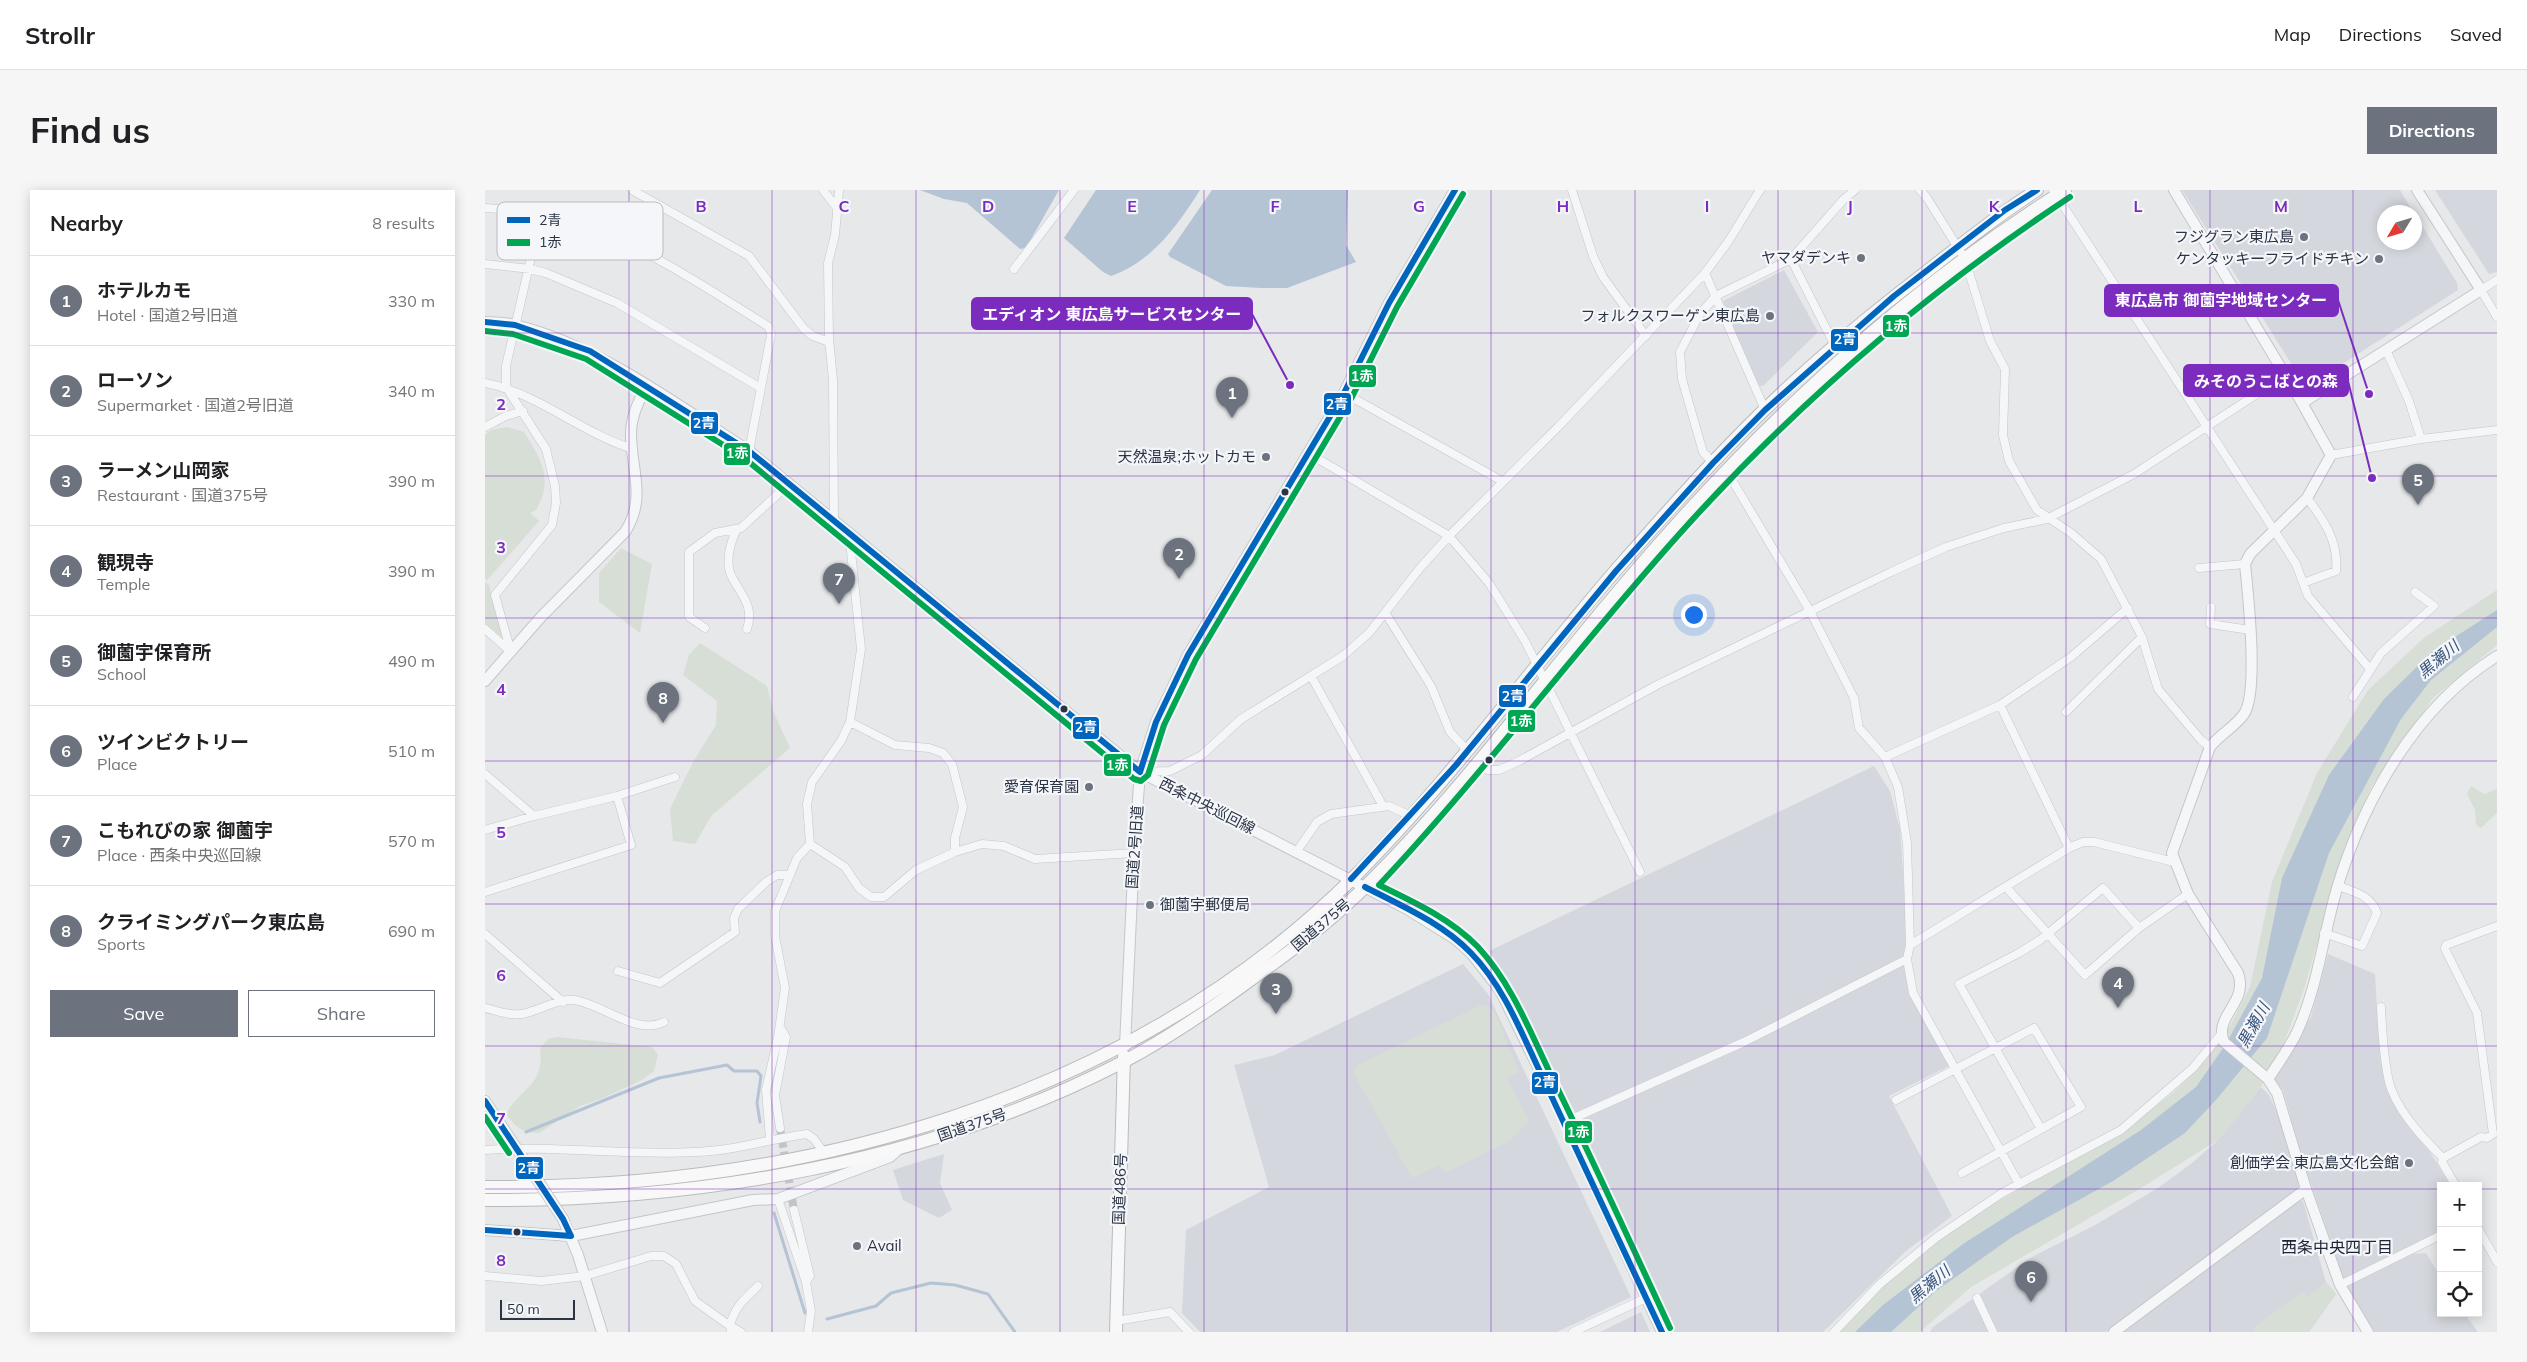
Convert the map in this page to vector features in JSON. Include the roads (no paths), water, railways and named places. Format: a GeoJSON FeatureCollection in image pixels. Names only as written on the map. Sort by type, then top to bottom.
{"type":"FeatureCollection","features":[{"type":"Feature","properties":{"kind":"highway","name":"国道375号"},"geometry":{"type":"LineString","coordinates":[[485,1188],[522,1188],[664,1178],[825,1154],[964,1115],[1035,1087],[1125,1046],[1193,1003],[1274,946],[1351,879],[1411,816],[1468,751],[1616,571],[1713,463],[1765,410],[1835,346],[2005,210],[2037,190]]}},
{"type":"Feature","properties":{"kind":"highway","name":"国道375号"},"geometry":{"type":"LineString","coordinates":[[485,1200],[529,1201],[676,1189],[840,1164],[900,1148],[1037,1103],[1124,1062],[1178,1030],[1284,956],[1365,886],[1407,843],[1477,763],[1629,579],[1724,473],[1798,399],[1853,350],[1965,259],[2058,192]]}},
{"type":"Feature","properties":{"kind":"highway","name":"国道486号"},"geometry":{"type":"LineString","coordinates":[[1116,1326],[1125,1046]]}},
{"type":"Feature","properties":{"kind":"street"},"geometry":{"type":"LineString","coordinates":[[633,190],[654,202]]}},
{"type":"Feature","properties":{"kind":"street"},"geometry":{"type":"LineString","coordinates":[[823,190],[837,208]]}},
{"type":"Feature","properties":{"kind":"street"},"geometry":{"type":"LineString","coordinates":[[834,519],[833,380],[829,342],[828,263],[835,236],[839,190]]}},
{"type":"Feature","properties":{"kind":"street"},"geometry":{"type":"LineString","coordinates":[[1014,269],[1075,190]]}},
{"type":"Feature","properties":{"kind":"street","name":"国道2号旧道"},"geometry":{"type":"LineString","coordinates":[[1125,1046],[1134,853],[1140,772],[1156,722],[1188,655],[1344,392],[1389,303],[1455,190]]}},
{"type":"Feature","properties":{"kind":"street"},"geometry":{"type":"LineString","coordinates":[[1572,190],[1586,238],[1603,277],[1646,336]]}},
{"type":"Feature","properties":{"kind":"street"},"geometry":{"type":"LineString","coordinates":[[1140,772],[1170,771],[1202,755],[1241,719],[1343,656],[1386,614],[1420,568],[1449,536],[1646,336],[1705,273],[1728,242],[1760,190]]}},
{"type":"Feature","properties":{"kind":"street"},"geometry":{"type":"LineString","coordinates":[[1713,463],[1703,452],[1682,379],[1680,352],[1700,314],[1716,296],[1791,259],[1844,198],[1855,190]]}},
{"type":"Feature","properties":{"kind":"street"},"geometry":{"type":"LineString","coordinates":[[1920,190],[1965,259],[1990,341],[2005,369],[2003,435],[2009,461],[2037,510],[2047,519],[2071,533],[2101,559],[2142,637],[2158,689],[2201,740],[2210,747]]}},
{"type":"Feature","properties":{"kind":"street"},"geometry":{"type":"LineString","coordinates":[[2174,190],[2303,403],[2331,455]]}},
{"type":"Feature","properties":{"kind":"street"},"geometry":{"type":"LineString","coordinates":[[2417,190],[2497,317]]}},
{"type":"Feature","properties":{"kind":"street"},"geometry":{"type":"LineString","coordinates":[[2058,192],[2206,426],[2275,530],[2296,564],[2308,596],[2370,669]]}},
{"type":"Feature","properties":{"kind":"street"},"geometry":{"type":"LineString","coordinates":[[663,207],[749,256],[804,329],[813,336],[829,342]]}},
{"type":"Feature","properties":{"kind":"street"},"geometry":{"type":"LineString","coordinates":[[1791,259],[1835,346]]}},
{"type":"Feature","properties":{"kind":"street"},"geometry":{"type":"LineString","coordinates":[[511,652],[495,595],[552,525],[556,504],[555,486],[546,450],[506,387],[506,366],[532,260]]}},
{"type":"Feature","properties":{"kind":"street"},"geometry":{"type":"LineString","coordinates":[[659,260],[769,328],[771,335],[759,387],[749,451]]}},
{"type":"Feature","properties":{"kind":"street"},"geometry":{"type":"LineString","coordinates":[[485,264],[530,269],[546,273],[617,303],[759,387]]}},
{"type":"Feature","properties":{"kind":"street"},"geometry":{"type":"LineString","coordinates":[[1705,273],[1756,395],[1765,410]]}},
{"type":"Feature","properties":{"kind":"street"},"geometry":{"type":"LineString","coordinates":[[2303,403],[2497,280]]}},
{"type":"Feature","properties":{"kind":"street","name":"西条中央巡回線"},"geometry":{"type":"LineString","coordinates":[[485,322],[515,325],[590,351],[647,386],[749,451],[1140,772],[1365,886],[1436,926],[1455,939],[1475,958],[1500,990],[1565,1122],[1662,1332]]}},
{"type":"Feature","properties":{"kind":"street"},"geometry":{"type":"LineString","coordinates":[[2386,350],[2409,401],[2421,439]]}},
{"type":"Feature","properties":{"kind":"street"},"geometry":{"type":"LineString","coordinates":[[1477,763],[1488,770],[1499,770],[1519,762],[1569,732],[1657,685],[1946,547],[2004,528],[2047,519],[2134,474],[2286,375]]}},
{"type":"Feature","properties":{"kind":"street"},"geometry":{"type":"LineString","coordinates":[[485,383],[506,387],[613,442],[633,449]]}},
{"type":"Feature","properties":{"kind":"street"},"geometry":{"type":"LineString","coordinates":[[485,681],[541,617],[625,532],[634,518],[638,500],[631,433],[636,405],[647,386]]}},
{"type":"Feature","properties":{"kind":"street"},"geometry":{"type":"LineString","coordinates":[[1344,392],[1502,482]]}},
{"type":"Feature","properties":{"kind":"street"},"geometry":{"type":"LineString","coordinates":[[485,426],[506,416],[523,411]]}},
{"type":"Feature","properties":{"kind":"street"},"geometry":{"type":"LineString","coordinates":[[2331,455],[2421,439],[2497,430]]}},
{"type":"Feature","properties":{"kind":"street"},"geometry":{"type":"LineString","coordinates":[[1308,453],[1449,536],[1489,583],[1538,665],[1569,732],[1640,872]]}},
{"type":"Feature","properties":{"kind":"street"},"geometry":{"type":"LineString","coordinates":[[1834,1332],[1880,1284],[1937,1237],[2019,1184],[2121,1130],[2193,1068],[2222,1038],[2222,1024],[2240,995],[2241,983],[2238,973],[2188,894],[2172,853],[2210,747],[2218,736],[2243,715],[2249,703],[2252,648],[2245,564],[2250,554],[2307,498],[2331,455]]}},
{"type":"Feature","properties":{"kind":"street"},"geometry":{"type":"LineString","coordinates":[[1724,473],[1732,480],[1810,611],[1855,698],[1859,728],[1885,757],[1898,787],[1907,843],[1910,945],[1907,959],[1913,993],[1957,1069],[2019,1184]]}},
{"type":"Feature","properties":{"kind":"street"},"geometry":{"type":"LineString","coordinates":[[705,628],[689,617],[689,552],[715,533],[741,528],[789,484]]}},
{"type":"Feature","properties":{"kind":"street"},"geometry":{"type":"LineString","coordinates":[[2303,583],[2337,571],[2335,543],[2321,516],[2307,498]]}},
{"type":"Feature","properties":{"kind":"street"},"geometry":{"type":"LineString","coordinates":[[737,529],[729,545],[731,577],[742,592],[751,616],[747,629]]}},
{"type":"Feature","properties":{"kind":"street"},"geometry":{"type":"LineString","coordinates":[[770,1139],[766,1090],[780,1027],[785,988],[775,936],[775,911],[797,858],[810,844],[807,804],[812,782],[841,741],[850,722],[861,649],[849,532]]}},
{"type":"Feature","properties":{"kind":"street"},"geometry":{"type":"LineString","coordinates":[[2199,568],[2245,564]]}},
{"type":"Feature","properties":{"kind":"street"},"geometry":{"type":"LineString","coordinates":[[2353,697],[2381,653],[2434,606],[2415,592]]}},
{"type":"Feature","properties":{"kind":"street"},"geometry":{"type":"LineString","coordinates":[[2211,607],[2210,624],[2250,630]]}},
{"type":"Feature","properties":{"kind":"street"},"geometry":{"type":"LineString","coordinates":[[1885,757],[2000,705],[2071,657],[2128,608]]}},
{"type":"Feature","properties":{"kind":"street"},"geometry":{"type":"LineString","coordinates":[[1386,614],[1431,686],[1450,732],[1468,751]]}},
{"type":"Feature","properties":{"kind":"street"},"geometry":{"type":"LineString","coordinates":[[485,629],[511,652]]}},
{"type":"Feature","properties":{"kind":"street"},"geometry":{"type":"LineString","coordinates":[[2066,712],[2142,637]]}},
{"type":"Feature","properties":{"kind":"street"},"geometry":{"type":"LineString","coordinates":[[2268,1079],[2291,1043],[2301,1021],[2315,978],[2324,934],[2351,848],[2387,774],[2428,716],[2472,674],[2497,656]]}},
{"type":"Feature","properties":{"kind":"street"},"geometry":{"type":"LineString","coordinates":[[1311,676],[1383,806]]}},
{"type":"Feature","properties":{"kind":"street"},"geometry":{"type":"LineString","coordinates":[[2000,705],[2069,848]]}},
{"type":"Feature","properties":{"kind":"street"},"geometry":{"type":"LineString","coordinates":[[850,722],[895,745],[929,748],[943,753],[952,764],[963,807],[955,838],[955,852]]}},
{"type":"Feature","properties":{"kind":"street"},"geometry":{"type":"LineString","coordinates":[[485,774],[534,816]]}},
{"type":"Feature","properties":{"kind":"street"},"geometry":{"type":"LineString","coordinates":[[485,830],[617,796],[675,777]]}},
{"type":"Feature","properties":{"kind":"street"},"geometry":{"type":"LineString","coordinates":[[485,892],[631,845],[617,796]]}},
{"type":"Feature","properties":{"kind":"street"},"geometry":{"type":"LineString","coordinates":[[1297,851],[1317,822],[1324,817],[1341,812],[1383,806],[1400,809],[1411,816]]}},
{"type":"Feature","properties":{"kind":"street"},"geometry":{"type":"LineString","coordinates":[[1910,945],[2069,848],[2083,842],[2095,842],[2174,862]]}},
{"type":"Feature","properties":{"kind":"street"},"geometry":{"type":"LineString","coordinates":[[810,844],[845,867],[859,888],[871,897],[884,897],[916,870],[955,852],[983,844],[1004,846],[1035,859],[1134,853]]}},
{"type":"Feature","properties":{"kind":"street"},"geometry":{"type":"LineString","coordinates":[[618,971],[660,983],[735,932],[735,918],[738,909],[766,882],[777,875],[790,875]]}},
{"type":"Feature","properties":{"kind":"street"},"geometry":{"type":"LineString","coordinates":[[2324,934],[2362,946],[2377,913],[2375,905],[2365,895],[2338,886]]}},
{"type":"Feature","properties":{"kind":"street"},"geometry":{"type":"LineString","coordinates":[[2006,887],[2046,935],[2085,975],[2139,928],[2188,894]]}},
{"type":"Feature","properties":{"kind":"street"},"geometry":{"type":"LineString","coordinates":[[2041,1129],[1959,984],[2019,953],[2046,935],[2103,888],[2139,928]]}},
{"type":"Feature","properties":{"kind":"street"},"geometry":{"type":"LineString","coordinates":[[2443,1158],[2481,1136],[2487,1138],[2493,1134],[2477,1013],[2445,949],[2446,945],[2457,940],[2497,926]]}},
{"type":"Feature","properties":{"kind":"street"},"geometry":{"type":"LineString","coordinates":[[485,934],[563,1002]]}},
{"type":"Feature","properties":{"kind":"street"},"geometry":{"type":"LineString","coordinates":[[1565,1122],[1744,1042],[1907,959]]}},
{"type":"Feature","properties":{"kind":"street"},"geometry":{"type":"LineString","coordinates":[[485,1008],[509,1015],[524,1014],[576,1000],[636,1023],[655,1027],[664,1022]]}},
{"type":"Feature","properties":{"kind":"street"},"geometry":{"type":"LineString","coordinates":[[2381,1007],[2391,1089],[2404,1114],[2426,1142],[2443,1158],[2442,1162],[2454,1182]]}},
{"type":"Feature","properties":{"kind":"street"},"geometry":{"type":"LineString","coordinates":[[780,1027],[786,1037],[775,1095],[781,1128]]}},
{"type":"Feature","properties":{"kind":"street"},"geometry":{"type":"LineString","coordinates":[[1896,1100],[2034,1028],[2081,1107],[1962,1173]]}},
{"type":"Feature","properties":{"kind":"street"},"geometry":{"type":"LineString","coordinates":[[2222,1038],[2268,1079],[2283,1106],[2306,1188],[2340,1285],[2368,1332]]}},
{"type":"Feature","properties":{"kind":"street"},"geometry":{"type":"LineString","coordinates":[[485,1101],[563,1219],[585,1276],[602,1332]]}},
{"type":"Feature","properties":{"kind":"street"},"geometry":{"type":"LineString","coordinates":[[485,1150],[516,1148],[695,1152],[759,1145],[770,1139],[807,1134],[814,1139],[825,1154]]}},
{"type":"Feature","properties":{"kind":"street"},"geometry":{"type":"LineString","coordinates":[[485,1230],[571,1236],[753,1200],[777,1199],[890,1157],[900,1148]]}},
{"type":"Feature","properties":{"kind":"street"},"geometry":{"type":"LineString","coordinates":[[2114,1332],[2306,1188]]}},
{"type":"Feature","properties":{"kind":"street"},"geometry":{"type":"LineString","coordinates":[[777,1199],[805,1282],[811,1311],[808,1332]]}},
{"type":"Feature","properties":{"kind":"street"},"geometry":{"type":"LineString","coordinates":[[794,1210],[810,1276],[805,1282]]}},
{"type":"Feature","properties":{"kind":"street"},"geometry":{"type":"LineString","coordinates":[[2482,1235],[2497,1262]]}},
{"type":"Feature","properties":{"kind":"street"},"geometry":{"type":"LineString","coordinates":[[2340,1285],[2437,1237]]}},
{"type":"Feature","properties":{"kind":"street"},"geometry":{"type":"LineString","coordinates":[[485,1276],[541,1282],[585,1276],[651,1256],[663,1256],[676,1264],[695,1301],[730,1329],[741,1332]]}},
{"type":"Feature","properties":{"kind":"street"},"geometry":{"type":"LineString","coordinates":[[730,1329],[733,1313],[739,1304],[758,1286]]}},
{"type":"Feature","properties":{"kind":"street"},"geometry":{"type":"LineString","coordinates":[[1573,1332],[1646,1298]]}},
{"type":"Feature","properties":{"kind":"street"},"geometry":{"type":"LineString","coordinates":[[1977,1298],[1993,1332]]}},
{"type":"Feature","properties":{"kind":"street"},"geometry":{"type":"LineString","coordinates":[[1116,1326],[1170,1312],[1189,1332]]}},
{"type":"Feature","properties":{"kind":"water"},"geometry":{"type":"Polygon","coordinates":[[[920,190],[1059,190],[1026,248],[1020,249],[967,203],[944,199],[920,190]]]}},
{"type":"Feature","properties":{"kind":"water"},"geometry":{"type":"Polygon","coordinates":[[[1096,190],[1200,190],[1173,229],[1152,252],[1126,269],[1111,276],[1103,272],[1064,238],[1096,190]]]}},
{"type":"Feature","properties":{"kind":"water"},"geometry":{"type":"Polygon","coordinates":[[[1212,190],[1348,190],[1346,245],[1356,262],[1287,288],[1226,286],[1170,257],[1168,254],[1212,190]]]}},
{"type":"Feature","properties":{"kind":"water","name":"黒瀬川"},"geometry":{"type":"Polygon","coordinates":[[[2497,610],[2497,627],[2431,680],[2401,719],[2329,853],[2267,1038],[2216,1100],[2185,1133],[2113,1181],[2012,1237],[1936,1291],[1891,1332],[1855,1332],[1883,1305],[1963,1244],[2141,1130],[2196,1087],[2226,1044],[2262,978],[2282,878],[2329,775],[2384,699],[2433,651],[2497,610]]]}},
{"type":"Feature","properties":{"kind":"waterway"},"geometry":{"type":"LineString","coordinates":[[526,1132],[659,1078],[727,1065],[734,1071],[757,1071],[761,1076],[757,1103],[760,1122]]}},
{"type":"Feature","properties":{"kind":"waterway"},"geometry":{"type":"LineString","coordinates":[[774,1213],[805,1313]]}},
{"type":"Feature","properties":{"kind":"waterway"},"geometry":{"type":"LineString","coordinates":[[827,1319],[876,1306],[891,1293],[931,1283],[955,1285],[988,1294],[1015,1332]]}},
{"type":"Feature","properties":{"kind":"tunnel"},"geometry":{"type":"LineString","coordinates":[[780,1128],[794,1210]]}},
{"type":"Feature","properties":{"kind":"place","name":"フジグラン東広島"},"geometry":{"type":"Point","coordinates":[2304,237]}},
{"type":"Feature","properties":{"kind":"place","name":"ヤマダデンキ"},"geometry":{"type":"Point","coordinates":[1861,258]}},
{"type":"Feature","properties":{"kind":"place","name":"ケンタッキーフライドチキン"},"geometry":{"type":"Point","coordinates":[2379,259]}},
{"type":"Feature","properties":{"kind":"place","name":"フォルクスワーゲン東広島"},"geometry":{"type":"Point","coordinates":[1770,316]}},
{"type":"Feature","properties":{"kind":"place","name":"エディオン 東広島サービスセンター"},"geometry":{"type":"Point","coordinates":[1290,385]}},
{"type":"Feature","properties":{"kind":"place","name":"東広島市 御薗宇地域センター"},"geometry":{"type":"Point","coordinates":[2369,394]}},
{"type":"Feature","properties":{"kind":"place","name":"ホテルカモ"},"geometry":{"type":"Point","coordinates":[1232,418]}},
{"type":"Feature","properties":{"kind":"place","name":"天然温泉;ホットカモ"},"geometry":{"type":"Point","coordinates":[1266,457]}},
{"type":"Feature","properties":{"kind":"place","name":"みそのうこばとの森"},"geometry":{"type":"Point","coordinates":[2372,478]}},
{"type":"Feature","properties":{"kind":"place","name":"御薗宇保育所"},"geometry":{"type":"Point","coordinates":[2418,505]}},
{"type":"Feature","properties":{"kind":"place","name":"ローソン"},"geometry":{"type":"Point","coordinates":[1179,579]}},
{"type":"Feature","properties":{"kind":"place","name":"こもれびの家 御薗宇"},"geometry":{"type":"Point","coordinates":[839,604]}},
{"type":"Feature","properties":{"kind":"place","name":"クライミングパーク東広島"},"geometry":{"type":"Point","coordinates":[663,723]}},
{"type":"Feature","properties":{"kind":"place","name":"愛育保育園"},"geometry":{"type":"Point","coordinates":[1089,787]}},
{"type":"Feature","properties":{"kind":"place","name":"御薗宇郵便局"},"geometry":{"type":"Point","coordinates":[1150,905]}},
{"type":"Feature","properties":{"kind":"place","name":"観現寺"},"geometry":{"type":"Point","coordinates":[2118,1008]}},
{"type":"Feature","properties":{"kind":"place","name":"ラーメン山岡家"},"geometry":{"type":"Point","coordinates":[1276,1014]}},
{"type":"Feature","properties":{"kind":"place","name":"創価学会 東広島文化会館"},"geometry":{"type":"Point","coordinates":[2409,1163]}},
{"type":"Feature","properties":{"kind":"place","name":"Avail"},"geometry":{"type":"Point","coordinates":[857,1246]}},
{"type":"Feature","properties":{"kind":"place","name":"ツインビクトリー"},"geometry":{"type":"Point","coordinates":[2031,1302]}},
{"type":"Feature","properties":{"kind":"district","name":"西条中央四丁目"},"geometry":{"type":"Point","coordinates":[2337,1247]}}]}
